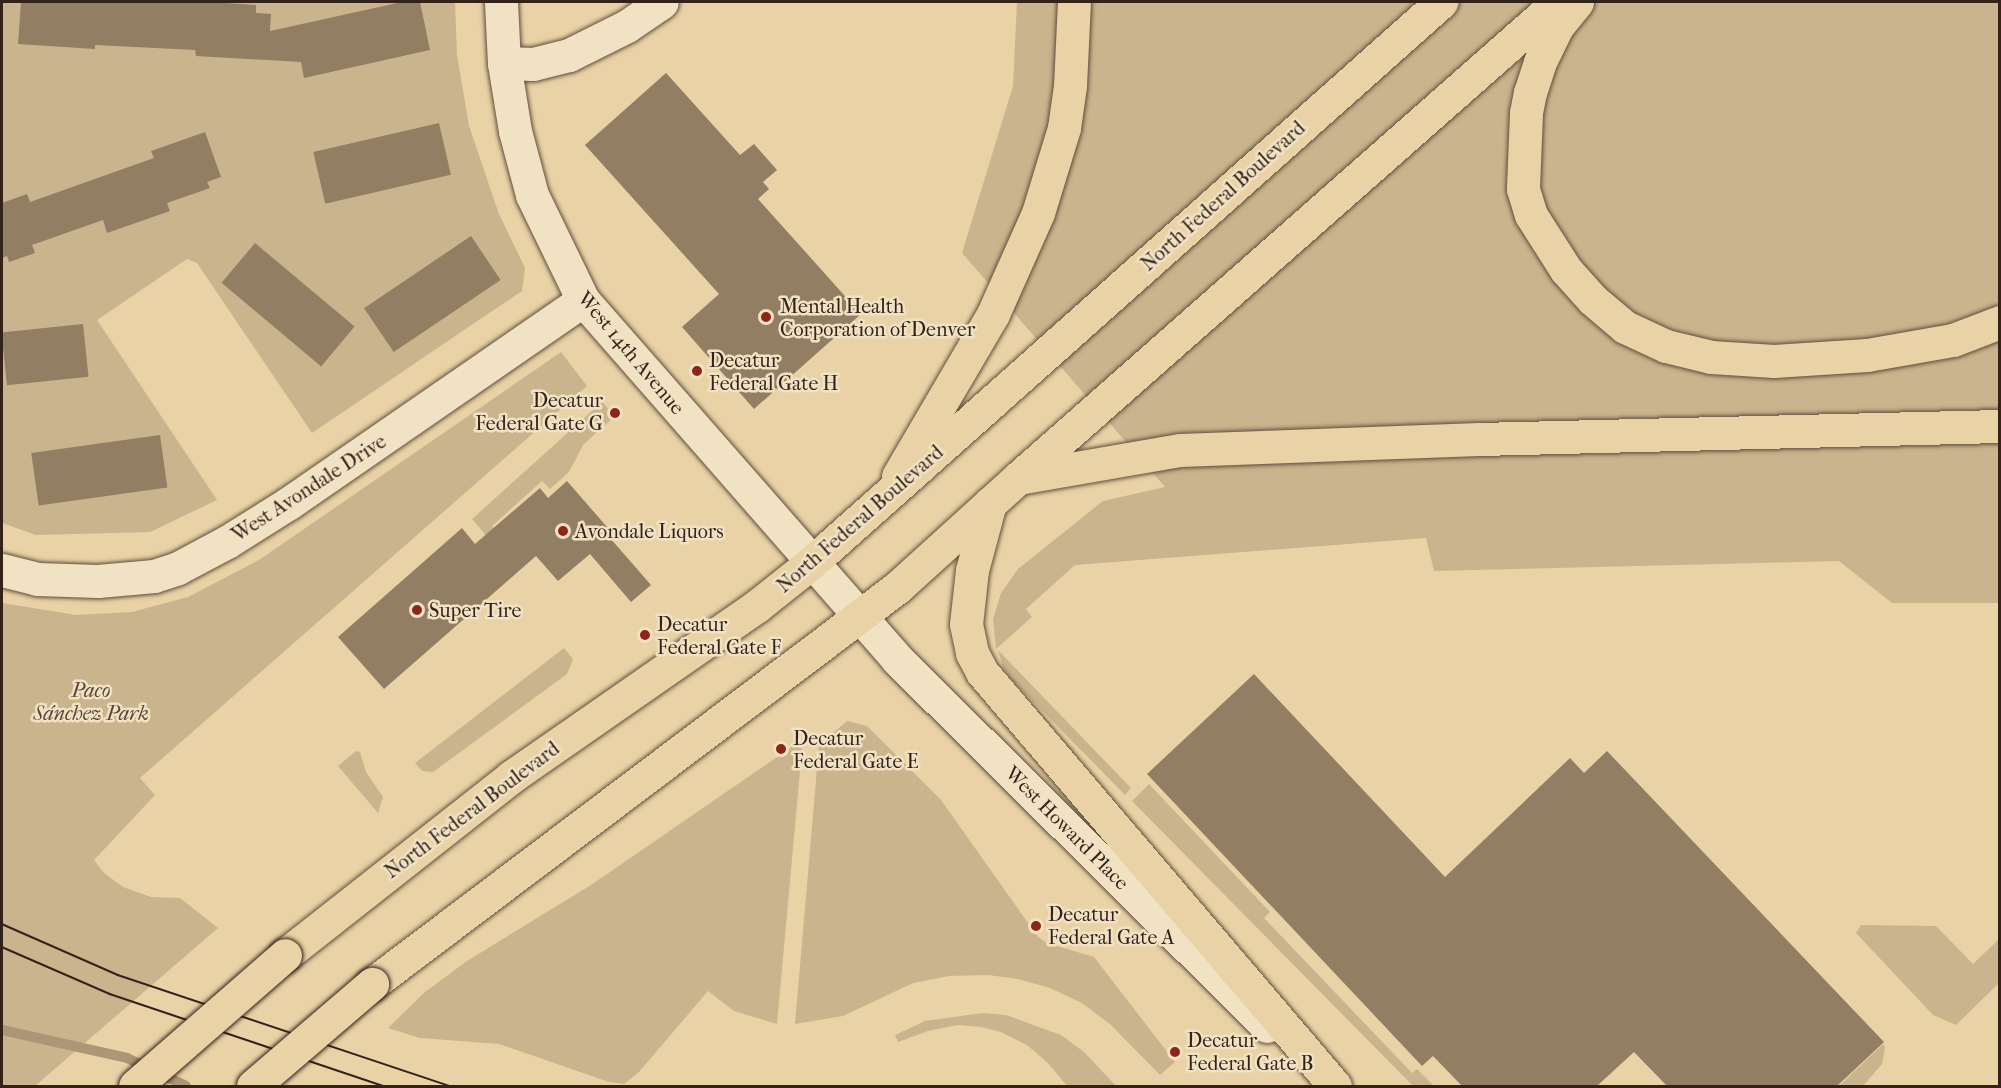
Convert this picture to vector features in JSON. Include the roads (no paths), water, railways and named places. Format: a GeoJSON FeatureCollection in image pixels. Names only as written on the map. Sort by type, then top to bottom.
{"type":"FeatureCollection","features":[{"type":"Feature","properties":{"kind":"main road"},"geometry":{"type":"LineString","coordinates":[[883,502],[993,314],[1038,213],[1055,165],[1064,128],[1070,86],[1074,2]]}},
{"type":"Feature","properties":{"kind":"main road","name":"North Federal Boulevard"},"geometry":{"type":"LineString","coordinates":[[135,1086],[285,955],[511,777],[757,606],[811,563],[883,502],[1441,2]]}},
{"type":"Feature","properties":{"kind":"main road"},"geometry":{"type":"LineString","coordinates":[[253,1086],[372,984],[898,587],[1018,478],[1558,2]]}},
{"type":"Feature","properties":{"kind":"main road"},"geometry":{"type":"LineString","coordinates":[[1577,2],[1557,27],[1540,62],[1530,92],[1526,114],[1523,189],[1531,215],[1566,270],[1593,300],[1626,327],[1666,346],[1711,357],[1774,361],[1868,355],[1953,340],[2000,322]]}},
{"type":"Feature","properties":{"kind":"main road"},"geometry":{"type":"LineString","coordinates":[[1897,427],[2000,410]]}},
{"type":"Feature","properties":{"kind":"main road"},"geometry":{"type":"LineString","coordinates":[[1018,478],[1180,450],[1897,427],[2000,426]]}},
{"type":"Feature","properties":{"kind":"main road"},"geometry":{"type":"LineString","coordinates":[[990,503],[972,570],[966,624],[972,653],[982,672],[1335,1086]]}},
{"type":"Feature","properties":{"kind":"street","name":"West 14th Avenue"},"geometry":{"type":"LineString","coordinates":[[501,2],[504,63],[515,131],[532,195],[584,300],[811,563]]}},
{"type":"Feature","properties":{"kind":"street"},"geometry":{"type":"LineString","coordinates":[[504,63],[533,64],[569,55],[627,26],[662,2]]}},
{"type":"Feature","properties":{"kind":"street","name":"West Avondale Drive"},"geometry":{"type":"LineString","coordinates":[[2,570],[37,579],[98,581],[154,576],[178,568],[234,538],[289,503],[584,300]]}},
{"type":"Feature","properties":{"kind":"street","name":"West Howard Place"},"geometry":{"type":"LineString","coordinates":[[811,563],[897,659],[1328,1086]]}},
{"type":"Feature","properties":{"kind":"waterway"},"geometry":{"type":"LineString","coordinates":[[2,1030],[127,1058],[186,1086]]}},
{"type":"Feature","properties":{"kind":"tram line"},"geometry":{"type":"LineString","coordinates":[[2,924],[118,975],[449,1086]]}},
{"type":"Feature","properties":{"kind":"tram line"},"geometry":{"type":"LineString","coordinates":[[2,947],[110,994],[383,1086]]}},
{"type":"Feature","properties":{"kind":"place","name":"Mental Health Corporation of Denver"},"geometry":{"type":"Point","coordinates":[766,317]}},
{"type":"Feature","properties":{"kind":"place","name":"Decatur Federal Gate H"},"geometry":{"type":"Point","coordinates":[697,371]}},
{"type":"Feature","properties":{"kind":"place","name":"Decatur Federal Gate G"},"geometry":{"type":"Point","coordinates":[615,413]}},
{"type":"Feature","properties":{"kind":"place","name":"Avondale Liquors"},"geometry":{"type":"Point","coordinates":[563,531]}},
{"type":"Feature","properties":{"kind":"place","name":"Super Tire"},"geometry":{"type":"Point","coordinates":[417,610]}},
{"type":"Feature","properties":{"kind":"place","name":"Decatur Federal Gate F"},"geometry":{"type":"Point","coordinates":[645,635]}},
{"type":"Feature","properties":{"kind":"place","name":"Decatur Federal Gate E"},"geometry":{"type":"Point","coordinates":[781,749]}},
{"type":"Feature","properties":{"kind":"place","name":"Decatur Federal Gate A"},"geometry":{"type":"Point","coordinates":[1036,926]}},
{"type":"Feature","properties":{"kind":"place","name":"Decatur Federal Gate B"},"geometry":{"type":"Point","coordinates":[1175,1052]}},
{"type":"Feature","properties":{"kind":"park label","name":"Paco Sánchez Park"},"geometry":{"type":"Point","coordinates":[91,702]}}]}
